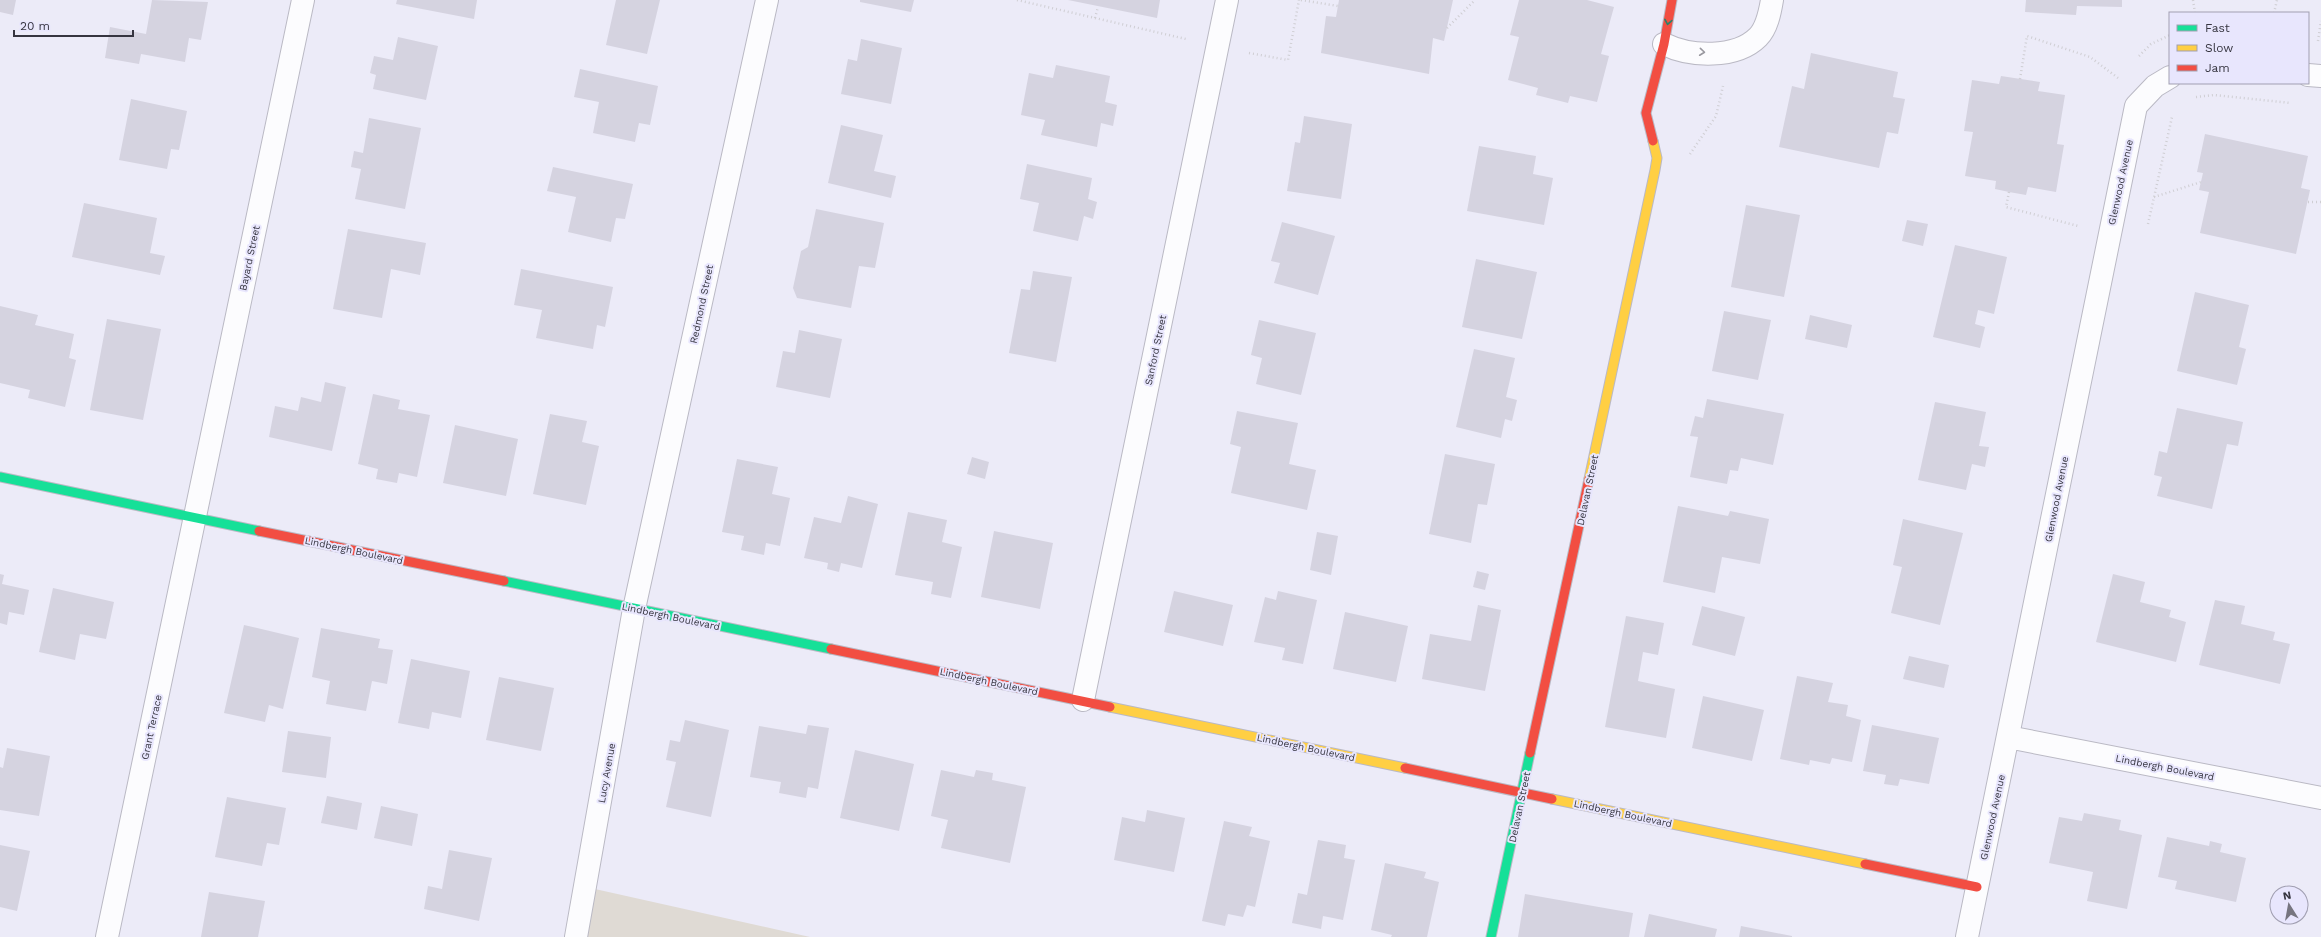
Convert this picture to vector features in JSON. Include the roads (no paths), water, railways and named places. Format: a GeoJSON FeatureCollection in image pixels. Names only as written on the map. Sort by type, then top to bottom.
{"type":"FeatureCollection","features":[{"type":"Feature","properties":{"kind":"street","name":"Bayard Street"},"geometry":{"type":"LineString","coordinates":[[194,516],[303,0]]}},
{"type":"Feature","properties":{"kind":"street","name":"Redmond Street"},"geometry":{"type":"LineString","coordinates":[[634,609],[767,0]]}},
{"type":"Feature","properties":{"kind":"street","name":"Sanford Street"},"geometry":{"type":"LineString","coordinates":[[1083,700],[1227,0]]}},
{"type":"Feature","properties":{"kind":"street","name":"Delavan Street"},"geometry":{"type":"LineString","coordinates":[[1491,937],[1655,170],[1657,158],[1646,113],[1664,44],[1672,0]]}},
{"type":"Feature","properties":{"kind":"street"},"geometry":{"type":"LineString","coordinates":[[1664,44],[1674,49],[1709,53],[1739,49],[1750,44],[1762,33],[1771,10],[1772,0]]}},
{"type":"Feature","properties":{"kind":"street"},"geometry":{"type":"LineString","coordinates":[[2309,75],[2321,76]]}},
{"type":"Feature","properties":{"kind":"street","name":"Glenwood Avenue"},"geometry":{"type":"LineString","coordinates":[[1967,937],[2136,106],[2155,86],[2169,78]]}},
{"type":"Feature","properties":{"kind":"street","name":"Lindbergh Boulevard"},"geometry":{"type":"LineString","coordinates":[[0,476],[1977,887]]}},
{"type":"Feature","properties":{"kind":"street","name":"Grant Terrace"},"geometry":{"type":"LineString","coordinates":[[107,937],[194,516]]}},
{"type":"Feature","properties":{"kind":"street","name":"Lucy Avenue"},"geometry":{"type":"LineString","coordinates":[[576,937],[634,609]]}},
{"type":"Feature","properties":{"kind":"street","name":"Lindbergh Boulevard"},"geometry":{"type":"LineString","coordinates":[[2008,737],[2321,798]]}}]}
